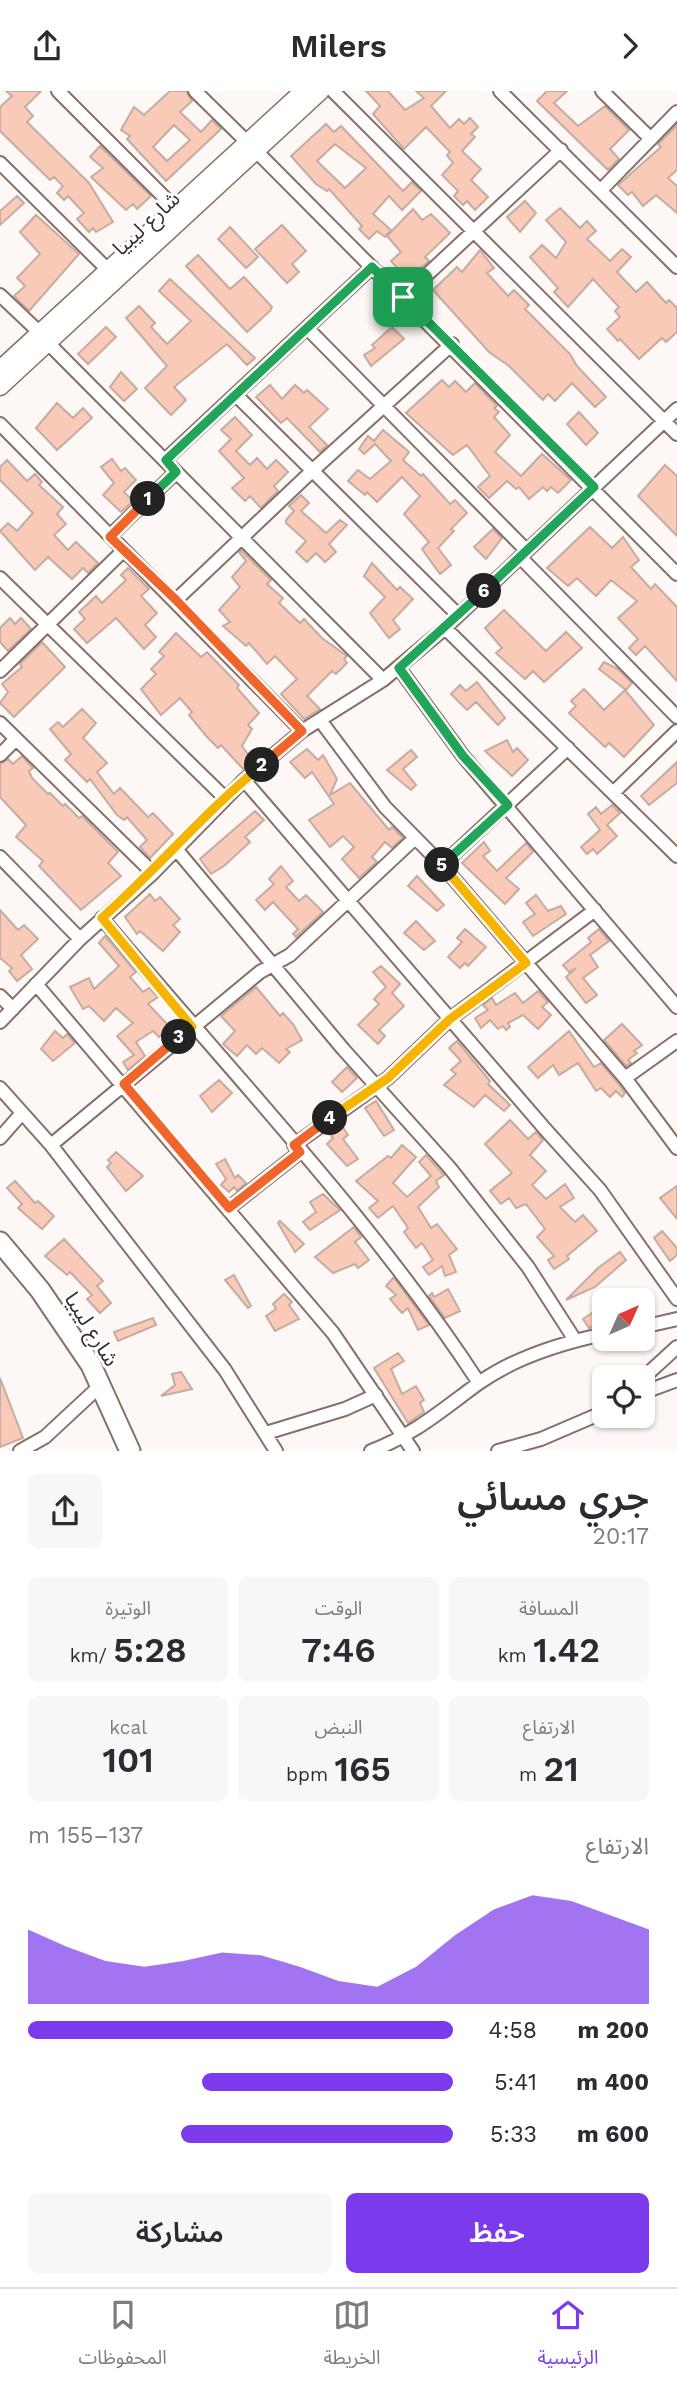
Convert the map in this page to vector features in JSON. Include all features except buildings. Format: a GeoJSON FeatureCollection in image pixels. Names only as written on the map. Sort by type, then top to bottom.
{"type":"FeatureCollection","features":[{"type":"Feature","properties":{"kind":"highway","name":"شارع ليبيا"},"geometry":{"type":"LineString","coordinates":[[0,1242],[60,1317],[101,1385],[130,1451]]}},
{"type":"Feature","properties":{"kind":"main road","name":"شارع ليبيا"},"geometry":{"type":"LineString","coordinates":[[0,387],[44,338],[119,266],[301,99],[321,91]]}},
{"type":"Feature","properties":{"kind":"main road","name":"شارع ليبيا"},"geometry":{"type":"LineString","coordinates":[[0,369],[44,338],[175,208],[252,146]]}},
{"type":"Feature","properties":{"kind":"street"},"geometry":{"type":"LineString","coordinates":[[58,91],[175,208]]}},
{"type":"Feature","properties":{"kind":"street"},"geometry":{"type":"LineString","coordinates":[[195,91],[452,344],[677,573]]}},
{"type":"Feature","properties":{"kind":"street"},"geometry":{"type":"LineString","coordinates":[[333,91],[677,434]]}},
{"type":"Feature","properties":{"kind":"street"},"geometry":{"type":"LineString","coordinates":[[500,91],[677,267]]}},
{"type":"Feature","properties":{"kind":"street"},"geometry":{"type":"LineString","coordinates":[[602,91],[651,139]]}},
{"type":"Feature","properties":{"kind":"street"},"geometry":{"type":"LineString","coordinates":[[601,190],[677,112]]}},
{"type":"Feature","properties":{"kind":"street"},"geometry":{"type":"LineString","coordinates":[[403,297],[561,151]]}},
{"type":"Feature","properties":{"kind":"street"},"geometry":{"type":"LineString","coordinates":[[0,163],[119,266]]}},
{"type":"Feature","properties":{"kind":"street"},"geometry":{"type":"LineString","coordinates":[[166,460],[237,397],[372,267]]}},
{"type":"Feature","properties":{"kind":"street"},"geometry":{"type":"LineString","coordinates":[[0,295],[383,680]]}},
{"type":"Feature","properties":{"kind":"street"},"geometry":{"type":"LineString","coordinates":[[308,329],[677,717]]}},
{"type":"Feature","properties":{"kind":"street"},"geometry":{"type":"LineString","coordinates":[[176,600],[452,344]]}},
{"type":"Feature","properties":{"kind":"street"},"geometry":{"type":"LineString","coordinates":[[237,397],[458,615]]}},
{"type":"Feature","properties":{"kind":"street"},"geometry":{"type":"LineString","coordinates":[[0,1022],[80,939],[153,873],[244,780],[302,731],[399,668],[677,409]]}},
{"type":"Feature","properties":{"kind":"street"},"geometry":{"type":"LineString","coordinates":[[0,423],[302,731]]}},
{"type":"Feature","properties":{"kind":"street"},"geometry":{"type":"LineString","coordinates":[[110,537],[176,472]]}},
{"type":"Feature","properties":{"kind":"street"},"geometry":{"type":"LineString","coordinates":[[0,671],[124,549]]}},
{"type":"Feature","properties":{"kind":"street"},"geometry":{"type":"LineString","coordinates":[[0,578],[225,798]]}},
{"type":"Feature","properties":{"kind":"street"},"geometry":{"type":"LineString","coordinates":[[445,628],[677,856]]}},
{"type":"Feature","properties":{"kind":"street"},"geometry":{"type":"LineString","coordinates":[[399,668],[463,756],[508,805],[677,1007]]}},
{"type":"Feature","properties":{"kind":"street"},"geometry":{"type":"LineString","coordinates":[[320,720],[380,800],[442,865],[625,1078],[677,1149]]}},
{"type":"Feature","properties":{"kind":"street"},"geometry":{"type":"LineString","coordinates":[[0,723],[153,873]]}},
{"type":"Feature","properties":{"kind":"street"},"geometry":{"type":"LineString","coordinates":[[614,792],[677,731]]}},
{"type":"Feature","properties":{"kind":"street"},"geometry":{"type":"LineString","coordinates":[[0,755],[16,739]]}},
{"type":"Feature","properties":{"kind":"street"},"geometry":{"type":"LineString","coordinates":[[442,865],[568,748]]}},
{"type":"Feature","properties":{"kind":"street"},"geometry":{"type":"LineString","coordinates":[[244,780],[591,1178],[677,1299]]}},
{"type":"Feature","properties":{"kind":"street"},"geometry":{"type":"LineString","coordinates":[[51,1145],[260,972],[275,965],[349,902],[415,838]]}},
{"type":"Feature","properties":{"kind":"street"},"geometry":{"type":"LineString","coordinates":[[176,849],[499,1229],[575,1340]]}},
{"type":"Feature","properties":{"kind":"street"},"geometry":{"type":"LineString","coordinates":[[0,857],[80,939]]}},
{"type":"Feature","properties":{"kind":"street"},"geometry":{"type":"LineString","coordinates":[[229,1208],[297,1149],[377,1086],[450,1019],[595,910]]}},
{"type":"Feature","properties":{"kind":"street"},"geometry":{"type":"LineString","coordinates":[[102,918],[394,1262],[479,1383]]}},
{"type":"Feature","properties":{"kind":"street"},"geometry":{"type":"LineString","coordinates":[[36,984],[124,1084],[333,1333],[413,1451]]}},
{"type":"Feature","properties":{"kind":"street"},"geometry":{"type":"LineString","coordinates":[[0,996],[13,1009]]}},
{"type":"Feature","properties":{"kind":"street"},"geometry":{"type":"LineString","coordinates":[[625,1078],[677,1041]]}},
{"type":"Feature","properties":{"kind":"street"},"geometry":{"type":"LineString","coordinates":[[0,1088],[51,1145],[225,1370],[276,1451]]}},
{"type":"Feature","properties":{"kind":"street"},"geometry":{"type":"LineString","coordinates":[[0,1138],[22,1112]]}},
{"type":"Feature","properties":{"kind":"street"},"geometry":{"type":"LineString","coordinates":[[655,1324],[677,1319]]}},
{"type":"Feature","properties":{"kind":"street"},"geometry":{"type":"LineString","coordinates":[[371,1451],[403,1438],[433,1420],[479,1383],[506,1368],[575,1340],[592,1336]]}},
{"type":"Feature","properties":{"kind":"street"},"geometry":{"type":"LineString","coordinates":[[655,1367],[677,1347]]}},
{"type":"Feature","properties":{"kind":"street"},"geometry":{"type":"LineString","coordinates":[[655,1388],[677,1380]]}},
{"type":"Feature","properties":{"kind":"street"},"geometry":{"type":"LineString","coordinates":[[20,1451],[45,1437],[101,1385]]}},
{"type":"Feature","properties":{"kind":"street"},"geometry":{"type":"LineString","coordinates":[[266,1433],[345,1409],[376,1395]]}},
{"type":"Feature","properties":{"kind":"street"},"geometry":{"type":"LineString","coordinates":[[498,1451],[541,1439],[592,1417]]}},
{"type":"Feature","properties":{"kind":"route"},"geometry":{"type":"LineString","coordinates":[[372,267],[403,297],[594,487],[399,668],[463,756],[508,805],[442,865],[526,963],[450,1019],[388,1078],[364,1092],[294,1145],[300,1152],[229,1208],[124,1084],[192,1027],[102,918],[153,873],[244,780],[302,731],[176,600],[110,537],[176,472],[166,460],[237,397],[372,267]]}}]}
